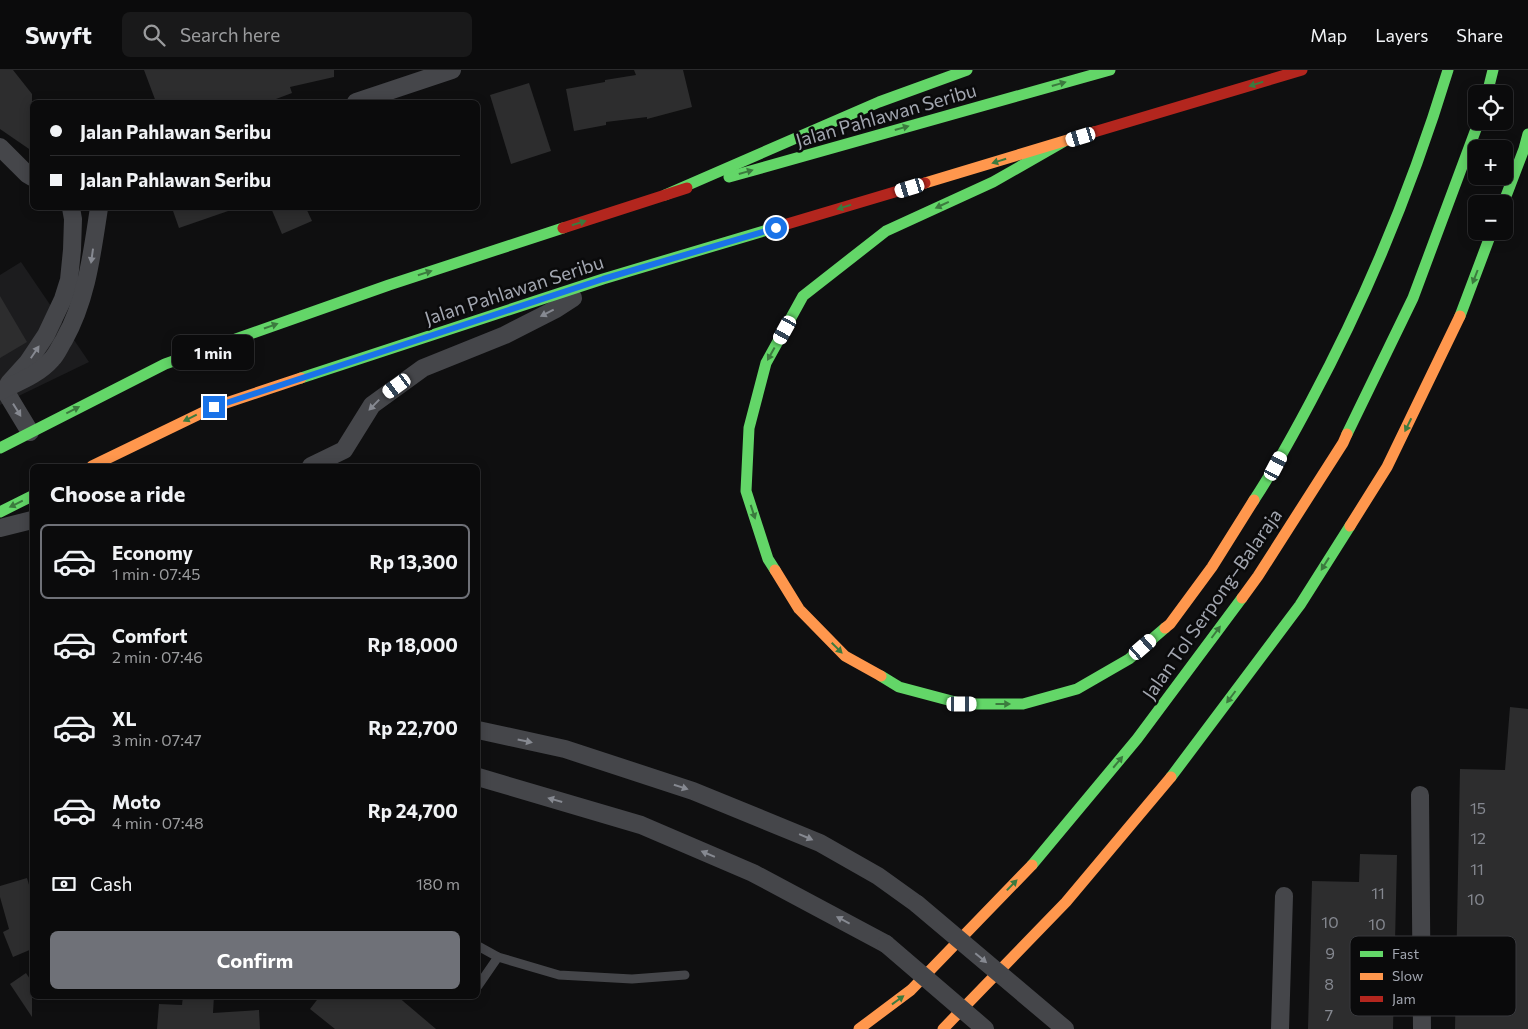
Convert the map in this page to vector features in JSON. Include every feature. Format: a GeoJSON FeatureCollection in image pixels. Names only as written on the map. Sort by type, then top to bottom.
{"type":"FeatureCollection","features":[{"type":"Feature","properties":{"kind":"main road"},"geometry":{"type":"LineString","coordinates":[[665,195],[879,102],[967,70]]}},
{"type":"Feature","properties":{"kind":"main road","name":"Jalan Pahlawan Seribu"},"geometry":{"type":"LineString","coordinates":[[0,448],[165,364],[389,285],[665,195],[1110,70]]}},
{"type":"Feature","properties":{"kind":"main road","name":"Jalan Pahlawan Seribu"},"geometry":{"type":"LineString","coordinates":[[96,464],[214,407],[603,279],[1302,70]]}},
{"type":"Feature","properties":{"kind":"main road"},"geometry":{"type":"LineString","coordinates":[[1063,142],[993,182],[886,232],[803,296],[766,363],[749,428],[746,491],[768,559],[799,609],[846,656],[891,683],[899,687],[962,704],[1024,704],[1076,689],[1129,659],[1170,624],[1212,567],[1276,466],[1338,350],[1390,235],[1435,113],[1448,70]]}},
{"type":"Feature","properties":{"kind":"main road"},"geometry":{"type":"LineString","coordinates":[[1489,85],[1493,70]]}},
{"type":"Feature","properties":{"kind":"main road","name":"Jalan Tol Serpong–Balaraja"},"geometry":{"type":"LineString","coordinates":[[858,1029],[911,990],[1029,868],[1137,739],[1258,576],[1342,442],[1359,409],[1412,298],[1477,130]]}},
{"type":"Feature","properties":{"kind":"main road"},"geometry":{"type":"LineString","coordinates":[[1506,195],[1528,134]]}},
{"type":"Feature","properties":{"kind":"main road"},"geometry":{"type":"LineString","coordinates":[[943,1029],[1066,902],[1109,851],[1176,771],[1300,605],[1387,468],[1459,318],[1489,240]]}},
{"type":"Feature","properties":{"kind":"main road"},"geometry":{"type":"LineString","coordinates":[[0,512],[30,497]]}},
{"type":"Feature","properties":{"kind":"street"},"geometry":{"type":"LineString","coordinates":[[362,100],[452,70]]}},
{"type":"Feature","properties":{"kind":"street"},"geometry":{"type":"LineString","coordinates":[[0,147],[30,176]]}},
{"type":"Feature","properties":{"kind":"street"},"geometry":{"type":"LineString","coordinates":[[2,390],[28,362],[46,335],[63,299],[69,280],[72,250],[71,210]]}},
{"type":"Feature","properties":{"kind":"street"},"geometry":{"type":"LineString","coordinates":[[2,390],[35,374],[53,359],[69,331],[89,276],[99,210]]}},
{"type":"Feature","properties":{"kind":"street"},"geometry":{"type":"LineString","coordinates":[[319,464],[344,458],[372,405],[423,368],[505,335],[556,309],[603,279]]}},
{"type":"Feature","properties":{"kind":"street"},"geometry":{"type":"LineString","coordinates":[[2,390],[30,432]]}},
{"type":"Feature","properties":{"kind":"street"},"geometry":{"type":"LineString","coordinates":[[0,528],[30,520]]}},
{"type":"Feature","properties":{"kind":"street"},"geometry":{"type":"LineString","coordinates":[[480,730],[565,749],[693,791],[820,843],[878,876],[917,904],[1065,1029]]}},
{"type":"Feature","properties":{"kind":"street"},"geometry":{"type":"LineString","coordinates":[[480,778],[640,825],[753,873],[886,944],[985,1029]]}},
{"type":"Feature","properties":{"kind":"street"},"geometry":{"type":"LineString","coordinates":[[1420,794],[1421,936]]}},
{"type":"Feature","properties":{"kind":"street"},"geometry":{"type":"LineString","coordinates":[[1280,1029],[1284,896]]}},
{"type":"Feature","properties":{"kind":"street"},"geometry":{"type":"LineString","coordinates":[[1422,1016],[1422,1029]]}},
{"type":"Feature","properties":{"kind":"lane"},"geometry":{"type":"LineString","coordinates":[[480,947],[498,957],[559,975],[632,979],[685,975]]}},
{"type":"Feature","properties":{"kind":"lane"},"geometry":{"type":"LineString","coordinates":[[480,983],[498,957]]}},
{"type":"Feature","properties":{"kind":"shaded area"},"geometry":{"type":"Polygon","coordinates":[[[21,262],[89,362],[0,405],[0,275],[21,262]]]}},
{"type":"Feature","properties":{"kind":"building"},"geometry":{"type":"Polygon","coordinates":[[[0,70],[13,70],[32,94],[32,100],[30,100],[30,150],[0,129],[0,70]]]}},
{"type":"Feature","properties":{"kind":"building"},"geometry":{"type":"Polygon","coordinates":[[[144,70],[334,70],[334,77],[290,87],[292,93],[273,100],[155,100],[144,70]]]}},
{"type":"Feature","properties":{"kind":"building"},"geometry":{"type":"Polygon","coordinates":[[[634,70],[683,70],[692,107],[647,119],[647,117],[606,122],[606,125],[574,131],[566,89],[636,75],[634,70]]]}},
{"type":"Feature","properties":{"kind":"building"},"geometry":{"type":"Polygon","coordinates":[[[529,83],[551,151],[511,164],[490,95],[529,83]]]}},
{"type":"Feature","properties":{"kind":"building"},"geometry":{"type":"Polygon","coordinates":[[[173,210],[231,210],[179,228],[173,210]]]}},
{"type":"Feature","properties":{"kind":"building"},"geometry":{"type":"Polygon","coordinates":[[[272,210],[307,210],[312,221],[282,234],[272,210]]]}},
{"type":"Feature","properties":{"kind":"building"},"geometry":{"type":"Polygon","coordinates":[[[0,296],[27,342],[0,358],[0,296]]]}},
{"type":"Feature","properties":{"kind":"building"},"geometry":{"type":"Polygon","coordinates":[[[1510,707],[1528,709],[1528,1029],[1455,1029],[1455,1016],[1516,1016],[1516,936],[1457,936],[1460,769],[1505,770],[1510,707]]]}},
{"type":"Feature","properties":{"kind":"building"},"geometry":{"type":"Polygon","coordinates":[[[1360,854],[1397,855],[1395,936],[1350,936],[1350,1016],[1393,1016],[1393,1029],[1308,1029],[1312,881],[1359,882],[1360,854]]]}},
{"type":"Feature","properties":{"kind":"building"},"geometry":{"type":"Polygon","coordinates":[[[27,878],[30,888],[30,950],[13,957],[3,932],[9,929],[0,897],[0,886],[27,878]]]}},
{"type":"Feature","properties":{"kind":"building"},"geometry":{"type":"Polygon","coordinates":[[[26,973],[30,979],[32,1017],[10,984],[26,973]]]}},
{"type":"Feature","properties":{"kind":"building"},"geometry":{"type":"Polygon","coordinates":[[[183,999],[214,999],[213,1013],[259,1010],[260,1029],[157,1029],[159,1004],[182,1005],[183,999]]]}},
{"type":"Feature","properties":{"kind":"building"},"geometry":{"type":"Polygon","coordinates":[[[318,999],[401,999],[436,1029],[335,1029],[310,1009],[318,999]]]}},
{"type":"Feature","properties":{"kind":"traffic: fast"},"geometry":{"type":"LineString","coordinates":[[665,195],[879,102],[967,70]]}},
{"type":"Feature","properties":{"kind":"traffic: fast"},"geometry":{"type":"LineString","coordinates":[[729,177],[1110,70]]}},
{"type":"Feature","properties":{"kind":"traffic: fast"},"geometry":{"type":"LineString","coordinates":[[1254,500],[1284,451],[1311,401],[1370,280],[1420,155],[1448,70]]}},
{"type":"Feature","properties":{"kind":"traffic: fast"},"geometry":{"type":"LineString","coordinates":[[1489,85],[1493,70]]}},
{"type":"Feature","properties":{"kind":"traffic: fast"},"geometry":{"type":"LineString","coordinates":[[1347,434],[1413,298],[1476,130]]}},
{"type":"Feature","properties":{"kind":"traffic: fast"},"geometry":{"type":"LineString","coordinates":[[1506,195],[1528,134]]}},
{"type":"Feature","properties":{"kind":"traffic: fast"},"geometry":{"type":"LineString","coordinates":[[775,570],[768,559],[746,491],[749,428],[766,363],[803,296],[886,231],[993,182],[1063,142]]}},
{"type":"Feature","properties":{"kind":"traffic: fast"},"geometry":{"type":"LineString","coordinates":[[301,378],[603,279],[777,227]]}},
{"type":"Feature","properties":{"kind":"traffic: fast"},"geometry":{"type":"LineString","coordinates":[[0,448],[165,364],[389,285],[563,228]]}},
{"type":"Feature","properties":{"kind":"traffic: fast"},"geometry":{"type":"LineString","coordinates":[[1460,316],[1489,240]]}},
{"type":"Feature","properties":{"kind":"traffic: fast"},"geometry":{"type":"LineString","coordinates":[[0,512],[30,497]]}},
{"type":"Feature","properties":{"kind":"traffic: fast"},"geometry":{"type":"LineString","coordinates":[[1171,777],[1300,605],[1350,526]]}},
{"type":"Feature","properties":{"kind":"traffic: fast"},"geometry":{"type":"LineString","coordinates":[[1032,865],[1137,739],[1242,598]]}},
{"type":"Feature","properties":{"kind":"traffic: fast"},"geometry":{"type":"LineString","coordinates":[[881,676],[899,687],[963,704],[1023,704],[1077,689],[1129,659],[1165,628]]}},
{"type":"Feature","properties":{"kind":"traffic: slow"},"geometry":{"type":"LineString","coordinates":[[925,183],[1094,132]]}},
{"type":"Feature","properties":{"kind":"traffic: slow"},"geometry":{"type":"LineString","coordinates":[[1350,526],[1387,467],[1460,316]]}},
{"type":"Feature","properties":{"kind":"traffic: slow"},"geometry":{"type":"LineString","coordinates":[[96,464],[214,407],[301,378]]}},
{"type":"Feature","properties":{"kind":"traffic: slow"},"geometry":{"type":"LineString","coordinates":[[1242,598],[1258,576],[1347,434]]}},
{"type":"Feature","properties":{"kind":"traffic: slow"},"geometry":{"type":"LineString","coordinates":[[1165,628],[1170,624],[1212,567],[1254,500]]}},
{"type":"Feature","properties":{"kind":"traffic: slow"},"geometry":{"type":"LineString","coordinates":[[775,570],[799,609],[845,656],[881,676]]}},
{"type":"Feature","properties":{"kind":"traffic: slow"},"geometry":{"type":"LineString","coordinates":[[943,1029],[1066,902],[1171,777]]}},
{"type":"Feature","properties":{"kind":"traffic: slow"},"geometry":{"type":"LineString","coordinates":[[859,1029],[911,990],[1032,865]]}},
{"type":"Feature","properties":{"kind":"traffic: jam"},"geometry":{"type":"LineString","coordinates":[[1094,132],[1302,70]]}},
{"type":"Feature","properties":{"kind":"traffic: jam"},"geometry":{"type":"LineString","coordinates":[[777,227],[925,183]]}},
{"type":"Feature","properties":{"kind":"traffic: jam"},"geometry":{"type":"LineString","coordinates":[[563,228],[687,188]]}},
{"type":"Feature","properties":{"kind":"route"},"geometry":{"type":"LineString","coordinates":[[214,407],[603,279],[776,228]]}}]}
